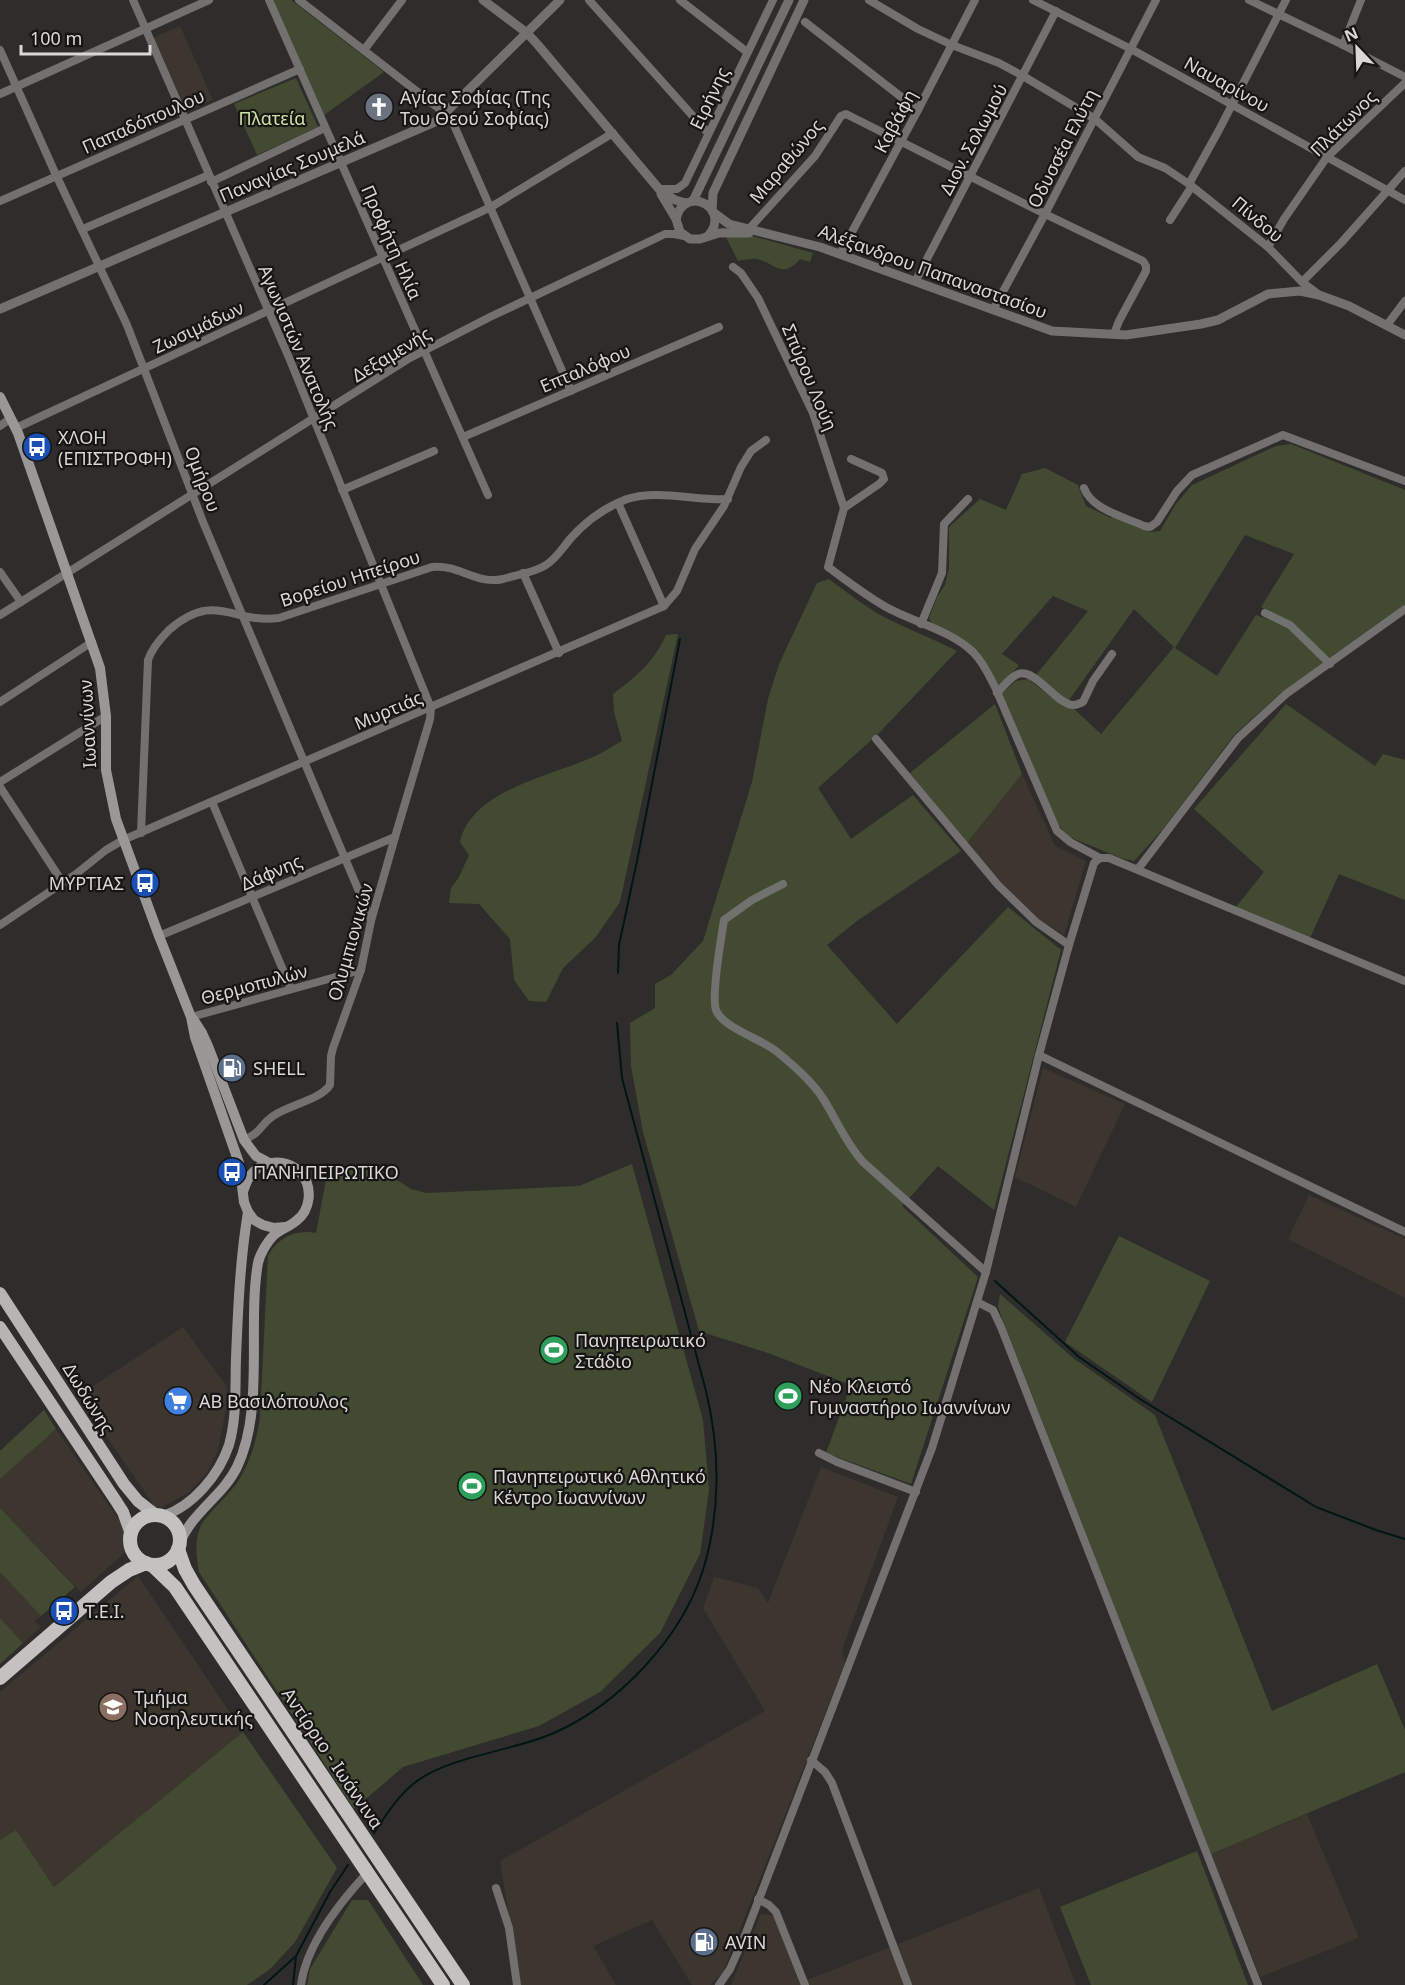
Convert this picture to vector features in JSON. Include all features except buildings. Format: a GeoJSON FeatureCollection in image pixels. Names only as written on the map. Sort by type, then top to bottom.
{"type":"FeatureCollection","features":[{"type":"Feature","properties":{"kind":"highway"},"geometry":{"type":"LineString","coordinates":[[0,1678],[111,1582],[129,1570],[171,1559],[179,1546],[178,1529],[169,1519],[149,1516],[138,1522],[124,1563],[111,1582]]}},
{"type":"Feature","properties":{"kind":"highway"},"geometry":{"type":"LineString","coordinates":[[131,1539],[136,1555],[149,1564]]}},
{"type":"Feature","properties":{"kind":"highway","name":"Αντίρριο - Ιωάννινα"},"geometry":{"type":"LineString","coordinates":[[179,1546],[185,1569],[194,1585],[463,1985]]}},
{"type":"Feature","properties":{"kind":"highway","name":"Αντίρριο - Ιωάννινα"},"geometry":{"type":"LineString","coordinates":[[149,1564],[168,1579],[179,1594],[443,1985]]}},
{"type":"Feature","properties":{"kind":"main road","name":"Ιωαννίνων"},"geometry":{"type":"LineString","coordinates":[[0,397],[13,423],[92,642],[102,677],[106,716],[105,761],[108,781],[123,840],[190,1017]]}},
{"type":"Feature","properties":{"kind":"main road"},"geometry":{"type":"LineString","coordinates":[[190,1017],[208,1046],[244,1140],[256,1156],[269,1163]]}},
{"type":"Feature","properties":{"kind":"main road"},"geometry":{"type":"LineString","coordinates":[[190,1017],[240,1163],[244,1202],[248,1212],[254,1220],[263,1225],[274,1228],[285,1227]]}},
{"type":"Feature","properties":{"kind":"main road"},"geometry":{"type":"LineString","coordinates":[[179,1546],[190,1522],[230,1479],[244,1449],[250,1412],[258,1262],[271,1238],[304,1214],[309,1192],[307,1181],[300,1172],[291,1165],[280,1162],[259,1167],[246,1182],[243,1192]]}},
{"type":"Feature","properties":{"kind":"main road"},"geometry":{"type":"LineString","coordinates":[[159,1516],[179,1509],[202,1489],[218,1469],[229,1444],[234,1413],[239,1292],[248,1212]]}},
{"type":"Feature","properties":{"kind":"main road","name":"Δωδώνης"},"geometry":{"type":"LineString","coordinates":[[0,1293],[124,1484],[138,1501],[159,1516]]}},
{"type":"Feature","properties":{"kind":"main road","name":"Δωδώνης"},"geometry":{"type":"LineString","coordinates":[[0,1327],[123,1512],[131,1539]]}},
{"type":"Feature","properties":{"kind":"street","name":"Αγωνιστών Ανατολής"},"geometry":{"type":"LineString","coordinates":[[133,0],[314,418],[431,708]]}},
{"type":"Feature","properties":{"kind":"street"},"geometry":{"type":"LineString","coordinates":[[0,94],[209,0]]}},
{"type":"Feature","properties":{"kind":"street","name":"Προφήτη Ηλία"},"geometry":{"type":"LineString","coordinates":[[269,0],[488,495]]}},
{"type":"Feature","properties":{"kind":"street"},"geometry":{"type":"LineString","coordinates":[[298,0],[446,114],[453,123],[571,391]]}},
{"type":"Feature","properties":{"kind":"street"},"geometry":{"type":"LineString","coordinates":[[364,50],[402,0]]}},
{"type":"Feature","properties":{"kind":"street"},"geometry":{"type":"LineString","coordinates":[[484,0],[527,33],[613,133],[659,189],[684,236],[696,240],[719,233],[760,232]]}},
{"type":"Feature","properties":{"kind":"street","name":"Παναγίας Σουμελά"},"geometry":{"type":"LineString","coordinates":[[0,309],[434,123],[446,114],[560,0]]}},
{"type":"Feature","properties":{"kind":"street"},"geometry":{"type":"LineString","coordinates":[[589,0],[708,133]]}},
{"type":"Feature","properties":{"kind":"street"},"geometry":{"type":"LineString","coordinates":[[680,0],[747,52]]}},
{"type":"Feature","properties":{"kind":"street"},"geometry":{"type":"LineString","coordinates":[[676,219],[681,207],[690,202],[789,0]]}},
{"type":"Feature","properties":{"kind":"street"},"geometry":{"type":"LineString","coordinates":[[708,236],[714,225],[713,193],[804,0]]}},
{"type":"Feature","properties":{"kind":"street","name":"Πίνδου"},"geometry":{"type":"LineString","coordinates":[[869,0],[879,3],[918,29],[1023,76],[1095,119],[1138,157],[1165,168],[1190,185],[1268,247],[1302,282],[1319,295],[1365,313],[1405,335]]}},
{"type":"Feature","properties":{"kind":"street","name":"Καβάφη"},"geometry":{"type":"LineString","coordinates":[[840,254],[975,0]]}},
{"type":"Feature","properties":{"kind":"street","name":"Ναυαρίνου"},"geometry":{"type":"LineString","coordinates":[[1033,0],[1131,49],[1405,200]]}},
{"type":"Feature","properties":{"kind":"street","name":"Οδυσσέα Ελύτη"},"geometry":{"type":"LineString","coordinates":[[993,310],[1156,0]]}},
{"type":"Feature","properties":{"kind":"street"},"geometry":{"type":"LineString","coordinates":[[1249,0],[1405,77]]}},
{"type":"Feature","properties":{"kind":"street"},"geometry":{"type":"LineString","coordinates":[[1170,220],[1286,0]]}},
{"type":"Feature","properties":{"kind":"street"},"geometry":{"type":"LineString","coordinates":[[1343,45],[1361,0]]}},
{"type":"Feature","properties":{"kind":"street","name":"Ειρήνης"},"geometry":{"type":"LineString","coordinates":[[659,189],[677,189],[685,183],[771,1]]}},
{"type":"Feature","properties":{"kind":"street","name":"Διον. Σολωμού"},"geometry":{"type":"LineString","coordinates":[[916,280],[1056,11]]}},
{"type":"Feature","properties":{"kind":"street"},"geometry":{"type":"LineString","coordinates":[[805,22],[918,110]]}},
{"type":"Feature","properties":{"kind":"street","name":"Ομήρου"},"geometry":{"type":"LineString","coordinates":[[0,50],[56,176],[100,266],[144,368],[241,615],[372,921]]}},
{"type":"Feature","properties":{"kind":"street","name":"Παπαδόπουλου"},"geometry":{"type":"LineString","coordinates":[[0,201],[300,69]]}},
{"type":"Feature","properties":{"kind":"street","name":"Πλάτωνος"},"geometry":{"type":"LineString","coordinates":[[1268,247],[1284,219],[1327,157],[1405,83]]}},
{"type":"Feature","properties":{"kind":"street","name":"Μαραθώνος"},"geometry":{"type":"LineString","coordinates":[[749,230],[815,156],[841,116],[846,114],[902,141]]}},
{"type":"Feature","properties":{"kind":"street"},"geometry":{"type":"LineString","coordinates":[[83,229],[210,179],[325,128]]}},
{"type":"Feature","properties":{"kind":"street","name":"Ζωσιμάδων"},"geometry":{"type":"LineString","coordinates":[[0,426],[13,423],[144,368],[490,207],[613,133]]}},
{"type":"Feature","properties":{"kind":"street"},"geometry":{"type":"LineString","coordinates":[[902,141],[970,177],[1143,261],[1146,271],[1114,334]]}},
{"type":"Feature","properties":{"kind":"street"},"geometry":{"type":"LineString","coordinates":[[1302,282],[1341,243],[1405,171]]}},
{"type":"Feature","properties":{"kind":"street"},"geometry":{"type":"LineString","coordinates":[[659,189],[675,200],[706,203],[713,212]]}},
{"type":"Feature","properties":{"kind":"street","name":"Αλέξανδρου Παπαναστασίου"},"geometry":{"type":"LineString","coordinates":[[713,212],[723,221],[840,254],[1052,331],[1114,334],[1151,332],[1201,324],[1223,317],[1268,294],[1300,291],[1319,295]]}},
{"type":"Feature","properties":{"kind":"street","name":"Δεξαμενής"},"geometry":{"type":"LineString","coordinates":[[0,615],[424,350],[665,234],[684,236]]}},
{"type":"Feature","properties":{"kind":"street","name":"Σπύρου Λούη"},"geometry":{"type":"LineString","coordinates":[[733,267],[741,273],[758,298],[813,412],[844,508]]}},
{"type":"Feature","properties":{"kind":"street"},"geometry":{"type":"LineString","coordinates":[[1387,325],[1405,301]]}},
{"type":"Feature","properties":{"kind":"street","name":"Επταλόφου"},"geometry":{"type":"LineString","coordinates":[[463,437],[719,327]]}},
{"type":"Feature","properties":{"kind":"street"},"geometry":{"type":"LineString","coordinates":[[1084,488],[1089,498],[1100,506],[1150,527],[1157,522],[1177,491],[1192,475],[1283,435],[1405,481]]}},
{"type":"Feature","properties":{"kind":"street"},"geometry":{"type":"LineString","coordinates":[[618,503],[664,606],[677,591],[695,549],[728,499],[741,467],[751,451],[766,440]]}},
{"type":"Feature","properties":{"kind":"street"},"geometry":{"type":"LineString","coordinates":[[342,490],[434,451]]}},
{"type":"Feature","properties":{"kind":"street"},"geometry":{"type":"LineString","coordinates":[[851,459],[882,473],[884,477],[879,484],[844,508],[828,567],[866,595],[959,642],[974,653],[997,693],[1057,831],[1070,842],[1100,858],[1107,857],[1138,869],[1405,981]]}},
{"type":"Feature","properties":{"kind":"street","name":"Βορείου Ηπείρου"},"geometry":{"type":"LineString","coordinates":[[141,833],[147,666],[152,650],[171,629],[194,614],[220,610],[253,619],[279,618],[438,566],[448,567],[489,581],[548,564],[581,527],[618,503],[632,498],[648,496],[728,499]]}},
{"type":"Feature","properties":{"kind":"street"},"geometry":{"type":"LineString","coordinates":[[921,624],[942,573],[944,524],[968,499]]}},
{"type":"Feature","properties":{"kind":"street"},"geometry":{"type":"LineString","coordinates":[[0,572],[21,602]]}},
{"type":"Feature","properties":{"kind":"street"},"geometry":{"type":"LineString","coordinates":[[523,573],[559,653]]}},
{"type":"Feature","properties":{"kind":"street","name":"Μυρτιάς"},"geometry":{"type":"LineString","coordinates":[[0,926],[123,840],[664,606]]}},
{"type":"Feature","properties":{"kind":"street"},"geometry":{"type":"LineString","coordinates":[[1138,869],[1238,738],[1286,694],[1405,609]]}},
{"type":"Feature","properties":{"kind":"street"},"geometry":{"type":"LineString","coordinates":[[1265,612],[1290,626],[1330,664]]}},
{"type":"Feature","properties":{"kind":"street"},"geometry":{"type":"LineString","coordinates":[[0,702],[92,642]]}},
{"type":"Feature","properties":{"kind":"street"},"geometry":{"type":"LineString","coordinates":[[997,693],[1015,675],[1024,673],[1062,700],[1073,705],[1083,702],[1093,681],[1112,654]]}},
{"type":"Feature","properties":{"kind":"street","name":"Ολυμπιονικών"},"geometry":{"type":"LineString","coordinates":[[244,1140],[256,1134],[279,1113],[321,1093],[328,1087],[333,1048],[360,970],[395,837],[430,719],[431,708]]}},
{"type":"Feature","properties":{"kind":"street"},"geometry":{"type":"LineString","coordinates":[[63,883],[0,784],[106,716]]}},
{"type":"Feature","properties":{"kind":"street"},"geometry":{"type":"LineString","coordinates":[[876,739],[987,873],[1036,922],[1069,945]]}},
{"type":"Feature","properties":{"kind":"street"},"geometry":{"type":"LineString","coordinates":[[212,802],[291,989]]}},
{"type":"Feature","properties":{"kind":"street","name":"Δάφνης"},"geometry":{"type":"LineString","coordinates":[[159,936],[395,837]]}},
{"type":"Feature","properties":{"kind":"street"},"geometry":{"type":"LineString","coordinates":[[718,1985],[730,1969],[758,1899],[916,1492],[943,1415],[986,1272],[1069,945],[1092,867],[1100,858]]}},
{"type":"Feature","properties":{"kind":"street"},"geometry":{"type":"LineString","coordinates":[[783,884],[743,906],[724,920],[714,994],[718,1014],[725,1021],[771,1047],[794,1068],[825,1102],[852,1149],[863,1162],[986,1272]]}},
{"type":"Feature","properties":{"kind":"street","name":"Θερμοπυλών"},"geometry":{"type":"LineString","coordinates":[[190,1017],[360,970]]}},
{"type":"Feature","properties":{"kind":"street"},"geometry":{"type":"LineString","coordinates":[[1040,1055],[1405,1232]]}},
{"type":"Feature","properties":{"kind":"street"},"geometry":{"type":"LineString","coordinates":[[977,1302],[993,1310],[1001,1327],[1258,1985]]}},
{"type":"Feature","properties":{"kind":"street"},"geometry":{"type":"LineString","coordinates":[[819,1453],[916,1492]]}},
{"type":"Feature","properties":{"kind":"street"},"geometry":{"type":"LineString","coordinates":[[811,1760],[825,1772],[832,1783],[908,1985]]}},
{"type":"Feature","properties":{"kind":"street"},"geometry":{"type":"LineString","coordinates":[[300,1985],[306,1964],[327,1926],[346,1895],[368,1872]]}},
{"type":"Feature","properties":{"kind":"street"},"geometry":{"type":"LineString","coordinates":[[496,1888],[508,1928],[517,1985]]}},
{"type":"Feature","properties":{"kind":"street"},"geometry":{"type":"LineString","coordinates":[[758,1899],[772,1907],[778,1914],[805,1985]]}},
{"type":"Feature","properties":{"kind":"shaded area"},"geometry":{"type":"Polygon","coordinates":[[[180,26],[213,100],[186,112],[153,38],[180,26]]]}},
{"type":"Feature","properties":{"kind":"shaded area"},"geometry":{"type":"Polygon","coordinates":[[[1022,774],[1055,846],[1086,861],[1064,935],[1034,916],[994,877],[967,843],[1022,774]]]}},
{"type":"Feature","properties":{"kind":"shaded area"},"geometry":{"type":"Polygon","coordinates":[[[1043,1068],[1125,1104],[1076,1207],[1015,1177],[1043,1068]]]}},
{"type":"Feature","properties":{"kind":"shaded area"},"geometry":{"type":"Polygon","coordinates":[[[1309,1195],[1405,1239],[1405,1298],[1288,1239],[1309,1195]]]}},
{"type":"Feature","properties":{"kind":"shaded area"},"geometry":{"type":"Polygon","coordinates":[[[183,1327],[227,1387],[226,1409],[218,1450],[207,1473],[189,1492],[163,1507],[156,1508],[78,1396],[183,1327]]]}},
{"type":"Feature","properties":{"kind":"shaded area"},"geometry":{"type":"Polygon","coordinates":[[[56,1429],[127,1532],[128,1544],[123,1554],[81,1592],[0,1508],[0,1479],[56,1429]]]}},
{"type":"Feature","properties":{"kind":"shaded area"},"geometry":{"type":"Polygon","coordinates":[[[821,1467],[898,1497],[842,1650],[845,1663],[723,1972],[710,1985],[692,1985],[652,1920],[593,1946],[616,1985],[520,1985],[500,1861],[765,1711],[703,1608],[714,1577],[758,1588],[768,1603],[821,1467]]]}},
{"type":"Feature","properties":{"kind":"shaded area"},"geometry":{"type":"Polygon","coordinates":[[[0,1572],[41,1616],[34,1621],[41,1627],[23,1643],[0,1618],[0,1572]]]}},
{"type":"Feature","properties":{"kind":"shaded area"},"geometry":{"type":"Polygon","coordinates":[[[138,1576],[243,1732],[54,1887],[16,1830],[0,1840],[0,1692],[138,1576]]]}},
{"type":"Feature","properties":{"kind":"shaded area"},"geometry":{"type":"Polygon","coordinates":[[[1307,1814],[1359,1938],[1260,1977],[1211,1854],[1307,1814]]]}},
{"type":"Feature","properties":{"kind":"shaded area"},"geometry":{"type":"Polygon","coordinates":[[[1039,1888],[1076,1985],[731,1985],[761,1914],[772,1915],[776,1921],[800,1983],[1039,1888]]]}},
{"type":"Feature","properties":{"kind":"green space"},"geometry":{"type":"Polygon","coordinates":[[[273,0],[291,0],[384,72],[324,115],[273,0]]]}},
{"type":"Feature","properties":{"kind":"green space","name":"Πλατεία"},"geometry":{"type":"Polygon","coordinates":[[[296,78],[318,127],[257,155],[234,104],[296,78]]]}},
{"type":"Feature","properties":{"kind":"green space"},"geometry":{"type":"Polygon","coordinates":[[[721,227],[813,253],[810,262],[800,259],[794,265],[783,269],[757,259],[738,261],[721,227]]]}},
{"type":"Feature","properties":{"kind":"green space"},"geometry":{"type":"Polygon","coordinates":[[[1291,444],[1405,490],[1405,604],[1329,658],[1293,623],[1261,607],[1294,554],[1245,535],[1175,648],[1217,676],[1256,615],[1289,627],[1324,663],[1283,691],[1234,735],[1164,828],[1134,861],[1067,836],[1054,818],[1001,694],[1016,681],[1028,679],[1064,707],[1072,707],[1101,734],[1174,647],[1134,609],[1067,703],[1036,675],[1088,611],[1053,596],[1002,654],[1019,665],[999,688],[986,664],[973,648],[932,624],[929,618],[937,597],[945,585],[949,568],[949,527],[980,499],[1006,510],[1022,474],[1045,468],[1078,485],[1086,506],[1111,518],[1113,515],[1150,532],[1160,531],[1176,504],[1192,485],[1276,446],[1291,444]]]}},
{"type":"Feature","properties":{"kind":"green space"},"geometry":{"type":"Polygon","coordinates":[[[829,579],[859,602],[884,617],[957,651],[877,735],[818,788],[851,839],[913,795],[961,851],[857,921],[827,945],[897,1024],[1008,907],[1061,950],[994,1210],[938,1166],[902,1206],[978,1277],[911,1484],[826,1453],[851,1385],[768,1353],[699,1331],[643,1132],[631,1066],[630,1023],[655,1008],[655,984],[671,975],[703,941],[752,782],[768,699],[779,664],[817,583],[829,579]]]}},
{"type":"Feature","properties":{"kind":"green space"},"geometry":{"type":"Polygon","coordinates":[[[678,634],[620,902],[595,938],[563,968],[546,1002],[529,1001],[514,980],[510,939],[479,904],[449,903],[451,888],[469,855],[460,842],[467,824],[480,809],[496,797],[515,787],[597,755],[622,741],[614,712],[613,694],[644,668],[666,635],[678,634]]]}},
{"type":"Feature","properties":{"kind":"green space"},"geometry":{"type":"Polygon","coordinates":[[[995,704],[1022,774],[967,843],[910,773],[995,704]]]}},
{"type":"Feature","properties":{"kind":"green space"},"geometry":{"type":"Polygon","coordinates":[[[1286,704],[1375,766],[1383,754],[1405,760],[1405,900],[1339,874],[1310,938],[1236,907],[1264,872],[1194,809],[1286,704]]]}},
{"type":"Feature","properties":{"kind":"green space","name":"Πανηπειρωτικό Αθλητικό Κέντρο Ιωαννίνων"},"geometry":{"type":"Polygon","coordinates":[[[356,1164],[380,1169],[411,1189],[426,1193],[579,1186],[632,1164],[703,1420],[709,1490],[700,1554],[660,1633],[600,1692],[539,1726],[403,1767],[354,1809],[199,1572],[196,1546],[203,1522],[242,1475],[257,1434],[260,1417],[268,1256],[276,1244],[288,1236],[301,1232],[316,1233],[326,1180],[356,1164]]]}},
{"type":"Feature","properties":{"kind":"green space"},"geometry":{"type":"Polygon","coordinates":[[[1119,1236],[1210,1281],[1152,1402],[1065,1342],[1119,1236]]]}},
{"type":"Feature","properties":{"kind":"green space"},"geometry":{"type":"Polygon","coordinates":[[[1000,1294],[1073,1358],[1155,1415],[1272,1711],[1377,1664],[1405,1730],[1405,1772],[1211,1854],[1004,1323],[998,1307],[1000,1294]]]}},
{"type":"Feature","properties":{"kind":"green space"},"geometry":{"type":"Polygon","coordinates":[[[44,1410],[56,1429],[0,1479],[0,1451],[44,1410]]]}},
{"type":"Feature","properties":{"kind":"green space"},"geometry":{"type":"Polygon","coordinates":[[[0,1508],[75,1587],[41,1616],[0,1572],[0,1508]]]}},
{"type":"Feature","properties":{"kind":"green space"},"geometry":{"type":"Polygon","coordinates":[[[0,1618],[23,1643],[0,1664],[0,1618]]]}},
{"type":"Feature","properties":{"kind":"green space"},"geometry":{"type":"Polygon","coordinates":[[[243,1732],[337,1868],[295,1942],[270,1969],[247,1985],[0,1985],[0,1840],[16,1830],[54,1887],[243,1732]]]}},
{"type":"Feature","properties":{"kind":"green space"},"geometry":{"type":"Polygon","coordinates":[[[1197,1851],[1248,1985],[1091,1985],[1060,1907],[1197,1851]]]}},
{"type":"Feature","properties":{"kind":"green space"},"geometry":{"type":"Polygon","coordinates":[[[352,1900],[368,1900],[423,1985],[307,1985],[310,1969],[352,1900]]]}},
{"type":"Feature","properties":{"kind":"waterway"},"geometry":{"type":"LineString","coordinates":[[618,973],[619,945],[680,639]]}},
{"type":"Feature","properties":{"kind":"waterway"},"geometry":{"type":"LineString","coordinates":[[374,1833],[404,1792],[431,1772],[447,1765],[554,1733],[602,1705],[624,1687],[663,1644],[680,1621],[703,1570],[716,1503],[716,1458],[711,1413],[622,1078],[617,1023]]}},
{"type":"Feature","properties":{"kind":"waterway"},"geometry":{"type":"LineString","coordinates":[[995,1281],[1079,1357],[1140,1399],[1316,1507],[1405,1539]]}},
{"type":"Feature","properties":{"kind":"waterway"},"geometry":{"type":"LineString","coordinates":[[293,1985],[296,1956],[330,1892],[348,1865]]}},
{"type":"Feature","properties":{"kind":"waterway"},"geometry":{"type":"LineString","coordinates":[[264,1985],[296,1956]]}},
{"type":"Feature","properties":{"kind":"place","name":"Αγίας Σοφίας (Της Του Θεού Σοφίας)"},"geometry":{"type":"Point","coordinates":[379,107]}},
{"type":"Feature","properties":{"kind":"place","name":"ΧΛΟΗ (ΕΠΙΣΤΡΟΦΗ)"},"geometry":{"type":"Point","coordinates":[37,447]}},
{"type":"Feature","properties":{"kind":"place","name":"ΜΥΡΤΙΑΣ"},"geometry":{"type":"Point","coordinates":[145,883]}},
{"type":"Feature","properties":{"kind":"place","name":"SHELL"},"geometry":{"type":"Point","coordinates":[232,1068]}},
{"type":"Feature","properties":{"kind":"place","name":"ΠΑΝΗΠΕΙΡΩΤΙΚΟ"},"geometry":{"type":"Point","coordinates":[232,1172]}},
{"type":"Feature","properties":{"kind":"place","name":"Πανηπειρωτικό Στάδιο"},"geometry":{"type":"Point","coordinates":[554,1350]}},
{"type":"Feature","properties":{"kind":"place","name":"Νέο Κλειστό Γυμναστήριο Ιωαννίνων"},"geometry":{"type":"Point","coordinates":[788,1396]}},
{"type":"Feature","properties":{"kind":"place","name":"ΑΒ Βασιλόπουλος"},"geometry":{"type":"Point","coordinates":[178,1401]}},
{"type":"Feature","properties":{"kind":"place","name":"Πανηπειρωτικό Αθλητικό Κέντρο Ιωαννίνων"},"geometry":{"type":"Point","coordinates":[472,1486]}},
{"type":"Feature","properties":{"kind":"place","name":"Τ.Ε.Ι."},"geometry":{"type":"Point","coordinates":[64,1611]}},
{"type":"Feature","properties":{"kind":"place","name":"Τμήμα Νοσηλευτικής"},"geometry":{"type":"Point","coordinates":[113,1707]}},
{"type":"Feature","properties":{"kind":"place","name":"AVIN"},"geometry":{"type":"Point","coordinates":[704,1942]}}]}
